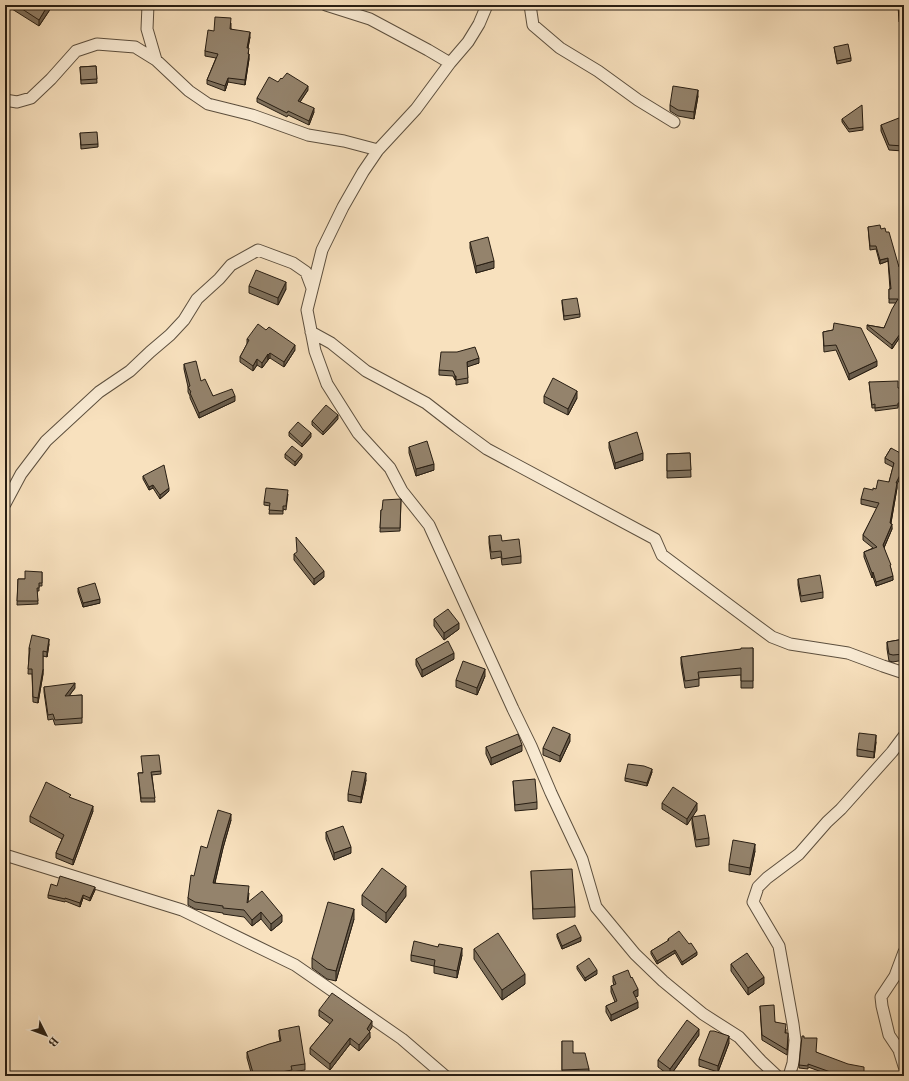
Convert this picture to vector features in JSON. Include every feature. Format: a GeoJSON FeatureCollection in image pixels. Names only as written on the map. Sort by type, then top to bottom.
{"type":"FeatureCollection","features":[{"type":"Feature","properties":{"kind":"street"},"geometry":{"type":"LineString","coordinates":[[148,5],[147,29],[156,60]]}},
{"type":"Feature","properties":{"kind":"street"},"geometry":{"type":"LineString","coordinates":[[326,5],[370,20],[450,62]]}},
{"type":"Feature","properties":{"kind":"street"},"geometry":{"type":"LineString","coordinates":[[487,5],[468,42],[450,62],[416,109],[378,150],[363,172],[343,207],[322,250],[307,310],[314,351],[327,384],[358,434],[390,468],[402,491],[429,525],[582,859],[596,906],[635,954],[663,981],[703,1014],[739,1037],[761,1062],[777,1076]]}},
{"type":"Feature","properties":{"kind":"street"},"geometry":{"type":"LineString","coordinates":[[530,5],[533,25],[560,48],[598,71],[638,100],[674,122]]}},
{"type":"Feature","properties":{"kind":"street"},"geometry":{"type":"LineString","coordinates":[[5,100],[17,102],[31,98],[51,79],[76,51],[97,44],[135,47],[156,60],[189,91],[208,104],[252,116],[308,135],[344,141],[378,150]]}},
{"type":"Feature","properties":{"kind":"street"},"geometry":{"type":"LineString","coordinates":[[5,504],[21,474],[46,441],[99,392],[130,371],[170,335],[184,320],[197,299],[231,265],[258,250],[293,263],[306,272],[312,288]]}},
{"type":"Feature","properties":{"kind":"street"},"geometry":{"type":"LineString","coordinates":[[311,332],[330,343],[366,371],[426,404],[488,449],[655,539],[662,555],[772,637],[790,644],[848,653],[904,672]]}},
{"type":"Feature","properties":{"kind":"street"},"geometry":{"type":"LineString","coordinates":[[789,1076],[793,1063],[795,1040],[794,1024],[778,946],[753,902],[758,887],[767,878],[799,854],[892,752],[904,736]]}},
{"type":"Feature","properties":{"kind":"street"},"geometry":{"type":"LineString","coordinates":[[5,855],[182,910],[294,965],[402,1039],[445,1076]]}},
{"type":"Feature","properties":{"kind":"street"},"geometry":{"type":"LineString","coordinates":[[904,952],[895,976],[882,997],[882,1006],[889,1035],[899,1050],[904,1066]]}},
{"type":"Feature","properties":{"kind":"building"},"geometry":{"type":"Polygon","coordinates":[[[16,5],[48,5],[39,20],[16,5]]]}},
{"type":"Feature","properties":{"kind":"building"},"geometry":{"type":"Polygon","coordinates":[[[899,5],[904,5],[904,16],[899,16],[899,5]]]}},
{"type":"Feature","properties":{"kind":"building"},"geometry":{"type":"Polygon","coordinates":[[[215,17],[231,18],[230,29],[250,32],[247,48],[249,48],[249,54],[245,80],[228,78],[225,86],[207,80],[218,54],[205,51],[208,30],[214,31],[215,17]]]}},
{"type":"Feature","properties":{"kind":"building"},"geometry":{"type":"Polygon","coordinates":[[[848,44],[851,58],[837,61],[834,47],[848,44]]]}},
{"type":"Feature","properties":{"kind":"building"},"geometry":{"type":"Polygon","coordinates":[[[96,66],[97,79],[81,80],[80,67],[96,66]]]}},
{"type":"Feature","properties":{"kind":"building"},"geometry":{"type":"Polygon","coordinates":[[[287,73],[308,86],[298,101],[314,108],[309,121],[288,111],[287,113],[257,98],[269,77],[278,82],[287,73]]]}},
{"type":"Feature","properties":{"kind":"building"},"geometry":{"type":"Polygon","coordinates":[[[673,86],[698,90],[694,112],[678,110],[670,105],[673,86]]]}},
{"type":"Feature","properties":{"kind":"building"},"geometry":{"type":"Polygon","coordinates":[[[862,105],[863,127],[849,129],[842,119],[862,105]]]}},
{"type":"Feature","properties":{"kind":"building"},"geometry":{"type":"Polygon","coordinates":[[[904,116],[903,146],[889,145],[881,125],[904,116]]]}},
{"type":"Feature","properties":{"kind":"building"},"geometry":{"type":"Polygon","coordinates":[[[97,132],[98,144],[81,145],[80,133],[97,132]]]}},
{"type":"Feature","properties":{"kind":"building"},"geometry":{"type":"Polygon","coordinates":[[[880,225],[881,229],[885,228],[886,232],[889,232],[899,267],[904,266],[904,336],[900,334],[892,345],[867,325],[884,328],[898,299],[889,299],[889,289],[891,289],[888,258],[880,260],[876,246],[870,246],[868,227],[880,225]]]}},
{"type":"Feature","properties":{"kind":"building"},"geometry":{"type":"Polygon","coordinates":[[[488,237],[494,261],[476,266],[470,242],[488,237]]]}},
{"type":"Feature","properties":{"kind":"building"},"geometry":{"type":"Polygon","coordinates":[[[256,270],[286,282],[278,298],[249,286],[256,270]]]}},
{"type":"Feature","properties":{"kind":"building"},"geometry":{"type":"Polygon","coordinates":[[[577,298],[580,314],[564,316],[562,300],[577,298]]]}},
{"type":"Feature","properties":{"kind":"building"},"geometry":{"type":"Polygon","coordinates":[[[834,323],[861,328],[877,361],[849,374],[836,345],[824,346],[823,332],[833,330],[834,323]]]}},
{"type":"Feature","properties":{"kind":"building"},"geometry":{"type":"Polygon","coordinates":[[[258,324],[266,330],[269,327],[295,345],[284,362],[270,353],[262,363],[257,359],[253,366],[240,357],[249,340],[247,339],[258,324]]]}},
{"type":"Feature","properties":{"kind":"building"},"geometry":{"type":"Polygon","coordinates":[[[475,347],[479,358],[467,362],[468,378],[456,380],[456,376],[453,371],[439,370],[441,352],[457,352],[475,347]]]}},
{"type":"Feature","properties":{"kind":"building"},"geometry":{"type":"Polygon","coordinates":[[[196,361],[201,381],[205,379],[213,396],[232,389],[235,396],[199,413],[188,387],[190,386],[184,364],[196,361]]]}},
{"type":"Feature","properties":{"kind":"building"},"geometry":{"type":"Polygon","coordinates":[[[553,378],[577,391],[568,409],[544,396],[553,378]]]}},
{"type":"Feature","properties":{"kind":"building"},"geometry":{"type":"Polygon","coordinates":[[[898,381],[898,388],[903,388],[903,403],[875,408],[875,404],[872,405],[869,382],[898,381]]]}},
{"type":"Feature","properties":{"kind":"building"},"geometry":{"type":"Polygon","coordinates":[[[326,405],[338,415],[323,432],[312,421],[326,405]]]}},
{"type":"Feature","properties":{"kind":"building"},"geometry":{"type":"Polygon","coordinates":[[[298,422],[311,433],[302,444],[289,432],[298,422]]]}},
{"type":"Feature","properties":{"kind":"building"},"geometry":{"type":"Polygon","coordinates":[[[637,432],[643,453],[615,463],[609,442],[637,432]]]}},
{"type":"Feature","properties":{"kind":"building"},"geometry":{"type":"Polygon","coordinates":[[[427,441],[434,464],[416,469],[409,447],[427,441]]]}},
{"type":"Feature","properties":{"kind":"building"},"geometry":{"type":"Polygon","coordinates":[[[292,446],[302,454],[295,462],[285,454],[292,446]]]}},
{"type":"Feature","properties":{"kind":"building"},"geometry":{"type":"Polygon","coordinates":[[[891,448],[904,455],[904,467],[896,483],[890,523],[892,524],[883,545],[891,565],[893,576],[876,582],[864,552],[877,547],[863,535],[879,503],[861,499],[864,488],[873,490],[873,488],[876,489],[878,480],[889,482],[894,463],[885,458],[891,448]]]}},
{"type":"Feature","properties":{"kind":"building"},"geometry":{"type":"Polygon","coordinates":[[[690,453],[691,470],[667,471],[667,454],[690,453]]]}},
{"type":"Feature","properties":{"kind":"building"},"geometry":{"type":"Polygon","coordinates":[[[164,465],[169,488],[160,495],[153,485],[149,487],[143,476],[164,465]]]}},
{"type":"Feature","properties":{"kind":"building"},"geometry":{"type":"Polygon","coordinates":[[[266,488],[288,490],[286,506],[283,506],[283,511],[269,510],[270,503],[264,502],[266,488]]]}},
{"type":"Feature","properties":{"kind":"building"},"geometry":{"type":"Polygon","coordinates":[[[401,499],[400,528],[380,528],[383,500],[401,499]]]}},
{"type":"Feature","properties":{"kind":"building"},"geometry":{"type":"Polygon","coordinates":[[[501,535],[502,541],[519,539],[521,556],[502,559],[501,551],[491,552],[489,536],[501,535]]]}},
{"type":"Feature","properties":{"kind":"building"},"geometry":{"type":"Polygon","coordinates":[[[296,537],[324,571],[314,579],[294,554],[297,552],[296,537]]]}},
{"type":"Feature","properties":{"kind":"building"},"geometry":{"type":"Polygon","coordinates":[[[25,571],[42,572],[42,583],[39,583],[39,588],[37,588],[38,601],[17,601],[18,579],[25,579],[25,571]]]}},
{"type":"Feature","properties":{"kind":"building"},"geometry":{"type":"Polygon","coordinates":[[[820,575],[823,592],[801,596],[798,579],[820,575]]]}},
{"type":"Feature","properties":{"kind":"building"},"geometry":{"type":"Polygon","coordinates":[[[95,583],[100,599],[83,603],[78,588],[95,583]]]}},
{"type":"Feature","properties":{"kind":"building"},"geometry":{"type":"Polygon","coordinates":[[[448,609],[459,623],[444,633],[434,619],[448,609]]]}},
{"type":"Feature","properties":{"kind":"building"},"geometry":{"type":"Polygon","coordinates":[[[32,635],[49,639],[47,652],[43,651],[43,669],[38,698],[33,697],[32,669],[28,669],[29,648],[32,635]]]}},
{"type":"Feature","properties":{"kind":"building"},"geometry":{"type":"Polygon","coordinates":[[[904,639],[904,654],[889,654],[887,642],[904,639]]]}},
{"type":"Feature","properties":{"kind":"building"},"geometry":{"type":"Polygon","coordinates":[[[448,641],[454,653],[422,670],[416,659],[448,641]]]}},
{"type":"Feature","properties":{"kind":"building"},"geometry":{"type":"Polygon","coordinates":[[[741,648],[753,648],[753,681],[741,681],[741,668],[698,672],[699,679],[685,681],[681,657],[741,648]]]}},
{"type":"Feature","properties":{"kind":"building"},"geometry":{"type":"Polygon","coordinates":[[[463,661],[485,669],[477,688],[456,680],[463,661]]]}},
{"type":"Feature","properties":{"kind":"building"},"geometry":{"type":"Polygon","coordinates":[[[75,683],[65,696],[82,695],[82,718],[55,720],[53,714],[48,715],[44,687],[75,683]]]}},
{"type":"Feature","properties":{"kind":"building"},"geometry":{"type":"Polygon","coordinates":[[[553,727],[570,734],[560,756],[543,748],[553,727]]]}},
{"type":"Feature","properties":{"kind":"building"},"geometry":{"type":"Polygon","coordinates":[[[859,733],[876,735],[874,752],[857,749],[859,733]]]}},
{"type":"Feature","properties":{"kind":"building"},"geometry":{"type":"Polygon","coordinates":[[[518,734],[522,745],[491,758],[486,747],[518,734]]]}},
{"type":"Feature","properties":{"kind":"building"},"geometry":{"type":"Polygon","coordinates":[[[159,755],[161,771],[151,772],[155,798],[141,798],[138,773],[143,773],[141,756],[159,755]]]}},
{"type":"Feature","properties":{"kind":"building"},"geometry":{"type":"Polygon","coordinates":[[[628,764],[644,766],[652,769],[647,783],[625,778],[628,764]]]}},
{"type":"Feature","properties":{"kind":"building"},"geometry":{"type":"Polygon","coordinates":[[[352,771],[366,773],[361,797],[348,794],[352,771]]]}},
{"type":"Feature","properties":{"kind":"building"},"geometry":{"type":"Polygon","coordinates":[[[535,779],[537,802],[515,805],[513,781],[535,779]]]}},
{"type":"Feature","properties":{"kind":"building"},"geometry":{"type":"Polygon","coordinates":[[[46,782],[71,795],[69,797],[93,806],[73,860],[56,853],[64,835],[30,816],[46,782]]]}},
{"type":"Feature","properties":{"kind":"building"},"geometry":{"type":"Polygon","coordinates":[[[673,787],[697,803],[687,819],[662,803],[673,787]]]}},
{"type":"Feature","properties":{"kind":"building"},"geometry":{"type":"Polygon","coordinates":[[[218,810],[231,814],[213,883],[249,886],[247,903],[262,891],[282,915],[271,924],[261,912],[252,920],[244,910],[223,908],[223,906],[195,902],[188,898],[191,875],[194,876],[201,846],[207,848],[218,810]]]}},
{"type":"Feature","properties":{"kind":"building"},"geometry":{"type":"Polygon","coordinates":[[[705,815],[709,838],[696,840],[692,817],[705,815]]]}},
{"type":"Feature","properties":{"kind":"building"},"geometry":{"type":"Polygon","coordinates":[[[343,826],[351,847],[334,853],[326,832],[343,826]]]}},
{"type":"Feature","properties":{"kind":"building"},"geometry":{"type":"Polygon","coordinates":[[[733,840],[755,844],[750,868],[729,864],[733,840]]]}},
{"type":"Feature","properties":{"kind":"building"},"geometry":{"type":"Polygon","coordinates":[[[382,868],[406,886],[386,913],[362,895],[382,868]]]}},
{"type":"Feature","properties":{"kind":"building"},"geometry":{"type":"Polygon","coordinates":[[[572,869],[575,907],[533,909],[531,871],[572,869]]]}},
{"type":"Feature","properties":{"kind":"building"},"geometry":{"type":"Polygon","coordinates":[[[60,876],[95,887],[90,898],[83,895],[80,903],[65,898],[48,895],[51,884],[57,886],[60,876]]]}},
{"type":"Feature","properties":{"kind":"building"},"geometry":{"type":"Polygon","coordinates":[[[328,902],[354,909],[336,971],[327,969],[312,958],[328,902]]]}},
{"type":"Feature","properties":{"kind":"building"},"geometry":{"type":"Polygon","coordinates":[[[575,925],[581,937],[562,946],[557,934],[575,925]]]}},
{"type":"Feature","properties":{"kind":"building"},"geometry":{"type":"Polygon","coordinates":[[[679,931],[689,944],[691,943],[697,952],[682,962],[675,950],[657,961],[651,951],[669,940],[668,939],[679,931]]]}},
{"type":"Feature","properties":{"kind":"building"},"geometry":{"type":"Polygon","coordinates":[[[498,933],[525,974],[502,990],[474,949],[498,933]]]}},
{"type":"Feature","properties":{"kind":"building"},"geometry":{"type":"Polygon","coordinates":[[[414,941],[438,947],[439,944],[462,948],[457,971],[434,966],[435,960],[411,955],[414,941]]]}},
{"type":"Feature","properties":{"kind":"building"},"geometry":{"type":"Polygon","coordinates":[[[747,953],[764,977],[748,988],[731,964],[747,953]]]}},
{"type":"Feature","properties":{"kind":"building"},"geometry":{"type":"Polygon","coordinates":[[[589,958],[597,970],[585,978],[577,966],[589,958]]]}},
{"type":"Feature","properties":{"kind":"building"},"geometry":{"type":"Polygon","coordinates":[[[628,970],[638,989],[633,992],[638,1002],[611,1015],[606,1006],[617,1001],[611,986],[616,984],[613,976],[628,970]]]}},
{"type":"Feature","properties":{"kind":"building"},"geometry":{"type":"Polygon","coordinates":[[[332,993],[372,1021],[367,1029],[370,1032],[359,1045],[350,1038],[330,1064],[310,1048],[333,1020],[319,1010],[332,993]]]}},
{"type":"Feature","properties":{"kind":"building"},"geometry":{"type":"Polygon","coordinates":[[[774,1005],[775,1022],[786,1024],[785,1033],[788,1033],[787,1050],[762,1035],[760,1006],[774,1005]]]}},
{"type":"Feature","properties":{"kind":"building"},"geometry":{"type":"Polygon","coordinates":[[[687,1020],[699,1029],[670,1069],[658,1060],[687,1020]]]}},
{"type":"Feature","properties":{"kind":"building"},"geometry":{"type":"Polygon","coordinates":[[[299,1026],[305,1064],[291,1066],[292,1070],[271,1074],[270,1076],[254,1076],[247,1052],[281,1041],[279,1030],[299,1026]]]}},
{"type":"Feature","properties":{"kind":"building"},"geometry":{"type":"Polygon","coordinates":[[[710,1031],[729,1036],[718,1066],[699,1059],[710,1031]]]}},
{"type":"Feature","properties":{"kind":"building"},"geometry":{"type":"Polygon","coordinates":[[[802,1036],[804,1036],[804,1038],[817,1038],[816,1052],[848,1064],[864,1067],[864,1076],[845,1076],[808,1064],[808,1066],[799,1065],[802,1036]]]}},
{"type":"Feature","properties":{"kind":"building"},"geometry":{"type":"Polygon","coordinates":[[[562,1041],[573,1041],[573,1053],[585,1053],[589,1069],[562,1070],[562,1041]]]}}]}
